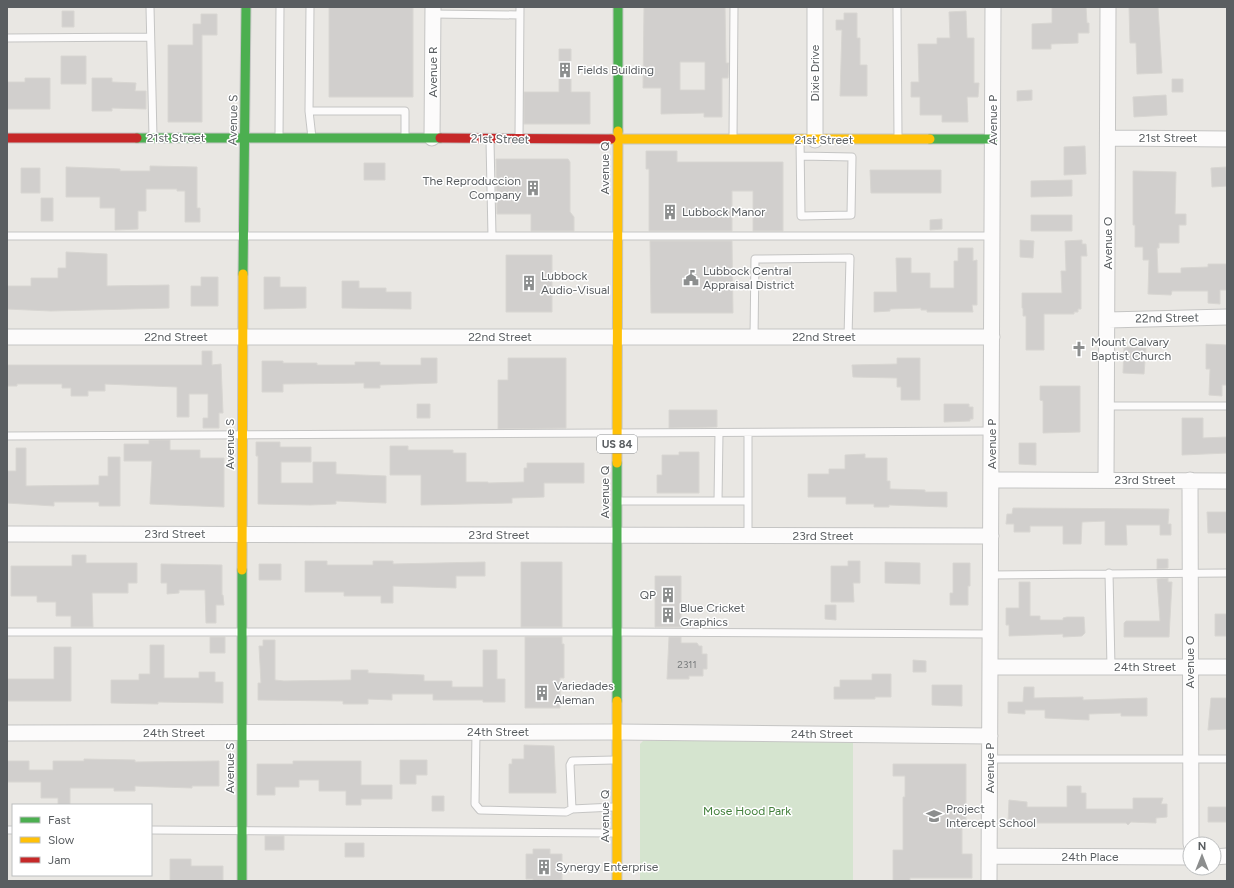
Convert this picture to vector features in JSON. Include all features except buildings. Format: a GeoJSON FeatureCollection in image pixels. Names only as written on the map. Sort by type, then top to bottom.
{"type":"FeatureCollection","features":[{"type":"Feature","properties":{"kind":"main road","name":"Avenue S"},"geometry":{"type":"LineString","coordinates":[[242,881],[242,337],[246,7]]}},
{"type":"Feature","properties":{"kind":"main road","name":"Avenue Q"},"geometry":{"type":"LineString","coordinates":[[617,881],[618,7]]}},
{"type":"Feature","properties":{"kind":"main road","name":"21st Street"},"geometry":{"type":"LineString","coordinates":[[7,138],[490,138],[617,140],[993,139]]}},
{"type":"Feature","properties":{"kind":"street","name":"Dixie Drive"},"geometry":{"type":"LineString","coordinates":[[808,140],[815,7]]}},
{"type":"Feature","properties":{"kind":"street","name":"Avenue P"},"geometry":{"type":"LineString","coordinates":[[989,881],[993,7]]}},
{"type":"Feature","properties":{"kind":"street","name":"Avenue O"},"geometry":{"type":"LineString","coordinates":[[1106,480],[1108,320],[1108,7]]}},
{"type":"Feature","properties":{"kind":"street","name":"Avenue R"},"geometry":{"type":"LineString","coordinates":[[432,138],[433,11]]}},
{"type":"Feature","properties":{"kind":"street","name":"21st Street"},"geometry":{"type":"LineString","coordinates":[[1108,138],[1227,139]]}},
{"type":"Feature","properties":{"kind":"street","name":"22nd Street"},"geometry":{"type":"LineString","coordinates":[[1108,320],[1227,317]]}},
{"type":"Feature","properties":{"kind":"street","name":"22nd Street"},"geometry":{"type":"LineString","coordinates":[[7,337],[992,338]]}},
{"type":"Feature","properties":{"kind":"street","name":"23rd Street"},"geometry":{"type":"LineString","coordinates":[[992,480],[1227,481]]}},
{"type":"Feature","properties":{"kind":"street","name":"Avenue O"},"geometry":{"type":"LineString","coordinates":[[1190,480],[1191,836]]}},
{"type":"Feature","properties":{"kind":"street","name":"23rd Street"},"geometry":{"type":"LineString","coordinates":[[7,534],[991,536]]}},
{"type":"Feature","properties":{"kind":"street","name":"24th Street"},"geometry":{"type":"LineString","coordinates":[[990,667],[1227,666]]}},
{"type":"Feature","properties":{"kind":"street","name":"24th Street"},"geometry":{"type":"LineString","coordinates":[[7,733],[616,732],[990,736]]}},
{"type":"Feature","properties":{"kind":"street","name":"24th Place"},"geometry":{"type":"LineString","coordinates":[[989,856],[1182,857]]}},
{"type":"Feature","properties":{"kind":"lane"},"geometry":{"type":"LineString","coordinates":[[150,7],[153,138]]}},
{"type":"Feature","properties":{"kind":"lane"},"geometry":{"type":"LineString","coordinates":[[279,138],[280,7]]}},
{"type":"Feature","properties":{"kind":"lane"},"geometry":{"type":"LineString","coordinates":[[310,7],[309,111],[312,138]]}},
{"type":"Feature","properties":{"kind":"lane"},"geometry":{"type":"LineString","coordinates":[[519,139],[520,7]]}},
{"type":"Feature","properties":{"kind":"lane"},"geometry":{"type":"LineString","coordinates":[[733,140],[734,7]]}},
{"type":"Feature","properties":{"kind":"lane"},"geometry":{"type":"LineString","coordinates":[[897,7],[898,139]]}},
{"type":"Feature","properties":{"kind":"lane"},"geometry":{"type":"LineString","coordinates":[[433,11],[520,15]]}},
{"type":"Feature","properties":{"kind":"lane"},"geometry":{"type":"LineString","coordinates":[[7,38],[150,37]]}},
{"type":"Feature","properties":{"kind":"lane"},"geometry":{"type":"LineString","coordinates":[[309,111],[405,111],[405,138]]}},
{"type":"Feature","properties":{"kind":"lane"},"geometry":{"type":"LineString","coordinates":[[490,138],[492,236]]}},
{"type":"Feature","properties":{"kind":"lane"},"geometry":{"type":"LineString","coordinates":[[801,156],[852,157],[851,215],[801,216],[801,156],[808,140]]}},
{"type":"Feature","properties":{"kind":"lane"},"geometry":{"type":"LineString","coordinates":[[7,236],[993,236]]}},
{"type":"Feature","properties":{"kind":"lane"},"geometry":{"type":"LineString","coordinates":[[754,337],[755,259],[850,258],[848,337]]}},
{"type":"Feature","properties":{"kind":"lane"},"geometry":{"type":"LineString","coordinates":[[1107,406],[1227,406]]}},
{"type":"Feature","properties":{"kind":"lane"},"geometry":{"type":"LineString","coordinates":[[7,436],[992,431]]}},
{"type":"Feature","properties":{"kind":"lane"},"geometry":{"type":"LineString","coordinates":[[718,501],[719,433]]}},
{"type":"Feature","properties":{"kind":"lane"},"geometry":{"type":"LineString","coordinates":[[748,433],[748,536]]}},
{"type":"Feature","properties":{"kind":"lane"},"geometry":{"type":"LineString","coordinates":[[617,501],[748,501]]}},
{"type":"Feature","properties":{"kind":"lane"},"geometry":{"type":"LineString","coordinates":[[991,575],[1190,572],[1227,573]]}},
{"type":"Feature","properties":{"kind":"lane"},"geometry":{"type":"LineString","coordinates":[[1109,573],[1111,667]]}},
{"type":"Feature","properties":{"kind":"lane"},"geometry":{"type":"LineString","coordinates":[[7,632],[617,632],[991,634]]}},
{"type":"Feature","properties":{"kind":"lane"},"geometry":{"type":"LineString","coordinates":[[476,732],[475,804],[480,810],[566,812],[572,809],[617,807]]}},
{"type":"Feature","properties":{"kind":"lane"},"geometry":{"type":"LineString","coordinates":[[990,759],[1227,759]]}},
{"type":"Feature","properties":{"kind":"lane"},"geometry":{"type":"LineString","coordinates":[[572,809],[570,765],[572,761],[616,760]]}},
{"type":"Feature","properties":{"kind":"lane"},"geometry":{"type":"LineString","coordinates":[[152,830],[242,829],[617,833]]}},
{"type":"Feature","properties":{"kind":"green space","name":"Mose Hood Park"},"geometry":{"type":"Polygon","coordinates":[[[853,740],[853,881],[640,881],[640,744],[643,741],[853,740]]]}},
{"type":"Feature","properties":{"kind":"traffic: fast"},"geometry":{"type":"LineString","coordinates":[[243,274],[246,7]]}},
{"type":"Feature","properties":{"kind":"traffic: fast"},"geometry":{"type":"LineString","coordinates":[[618,7],[618,131]]}},
{"type":"Feature","properties":{"kind":"traffic: fast"},"geometry":{"type":"LineString","coordinates":[[137,138],[440,138]]}},
{"type":"Feature","properties":{"kind":"traffic: fast"},"geometry":{"type":"LineString","coordinates":[[930,139],[993,139]]}},
{"type":"Feature","properties":{"kind":"traffic: fast"},"geometry":{"type":"LineString","coordinates":[[617,463],[617,701]]}},
{"type":"Feature","properties":{"kind":"traffic: fast"},"geometry":{"type":"LineString","coordinates":[[242,570],[242,881]]}},
{"type":"Feature","properties":{"kind":"traffic: slow"},"geometry":{"type":"LineString","coordinates":[[617,463],[618,131]]}},
{"type":"Feature","properties":{"kind":"traffic: slow"},"geometry":{"type":"LineString","coordinates":[[611,139],[930,139]]}},
{"type":"Feature","properties":{"kind":"traffic: slow"},"geometry":{"type":"LineString","coordinates":[[242,570],[243,274]]}},
{"type":"Feature","properties":{"kind":"traffic: slow"},"geometry":{"type":"LineString","coordinates":[[617,701],[617,881]]}},
{"type":"Feature","properties":{"kind":"traffic: jam"},"geometry":{"type":"LineString","coordinates":[[7,138],[137,138]]}},
{"type":"Feature","properties":{"kind":"traffic: jam"},"geometry":{"type":"LineString","coordinates":[[440,138],[611,139]]}},
{"type":"Feature","properties":{"kind":"place","name":"Fields Building"},"geometry":{"type":"Point","coordinates":[565,70]}},
{"type":"Feature","properties":{"kind":"place","name":"The Reproduccion Company"},"geometry":{"type":"Point","coordinates":[533,188]}},
{"type":"Feature","properties":{"kind":"place","name":"Lubbock Manor"},"geometry":{"type":"Point","coordinates":[670,212]}},
{"type":"Feature","properties":{"kind":"place","name":"Lubbock Central Appraisal District"},"geometry":{"type":"Point","coordinates":[691,278]}},
{"type":"Feature","properties":{"kind":"place","name":"Lubbock Audio-Visual"},"geometry":{"type":"Point","coordinates":[529,283]}},
{"type":"Feature","properties":{"kind":"place","name":"Mount Calvary Baptist Church"},"geometry":{"type":"Point","coordinates":[1079,349]}},
{"type":"Feature","properties":{"kind":"place","name":"QP"},"geometry":{"type":"Point","coordinates":[668,595]}},
{"type":"Feature","properties":{"kind":"place","name":"Blue Cricket Graphics"},"geometry":{"type":"Point","coordinates":[668,615]}},
{"type":"Feature","properties":{"kind":"place","name":"Variedades Aleman"},"geometry":{"type":"Point","coordinates":[542,693]}},
{"type":"Feature","properties":{"kind":"place","name":"Project Intercept School"},"geometry":{"type":"Point","coordinates":[934,816]}},
{"type":"Feature","properties":{"kind":"place","name":"Synergy Enterprise"},"geometry":{"type":"Point","coordinates":[544,867]}}]}
